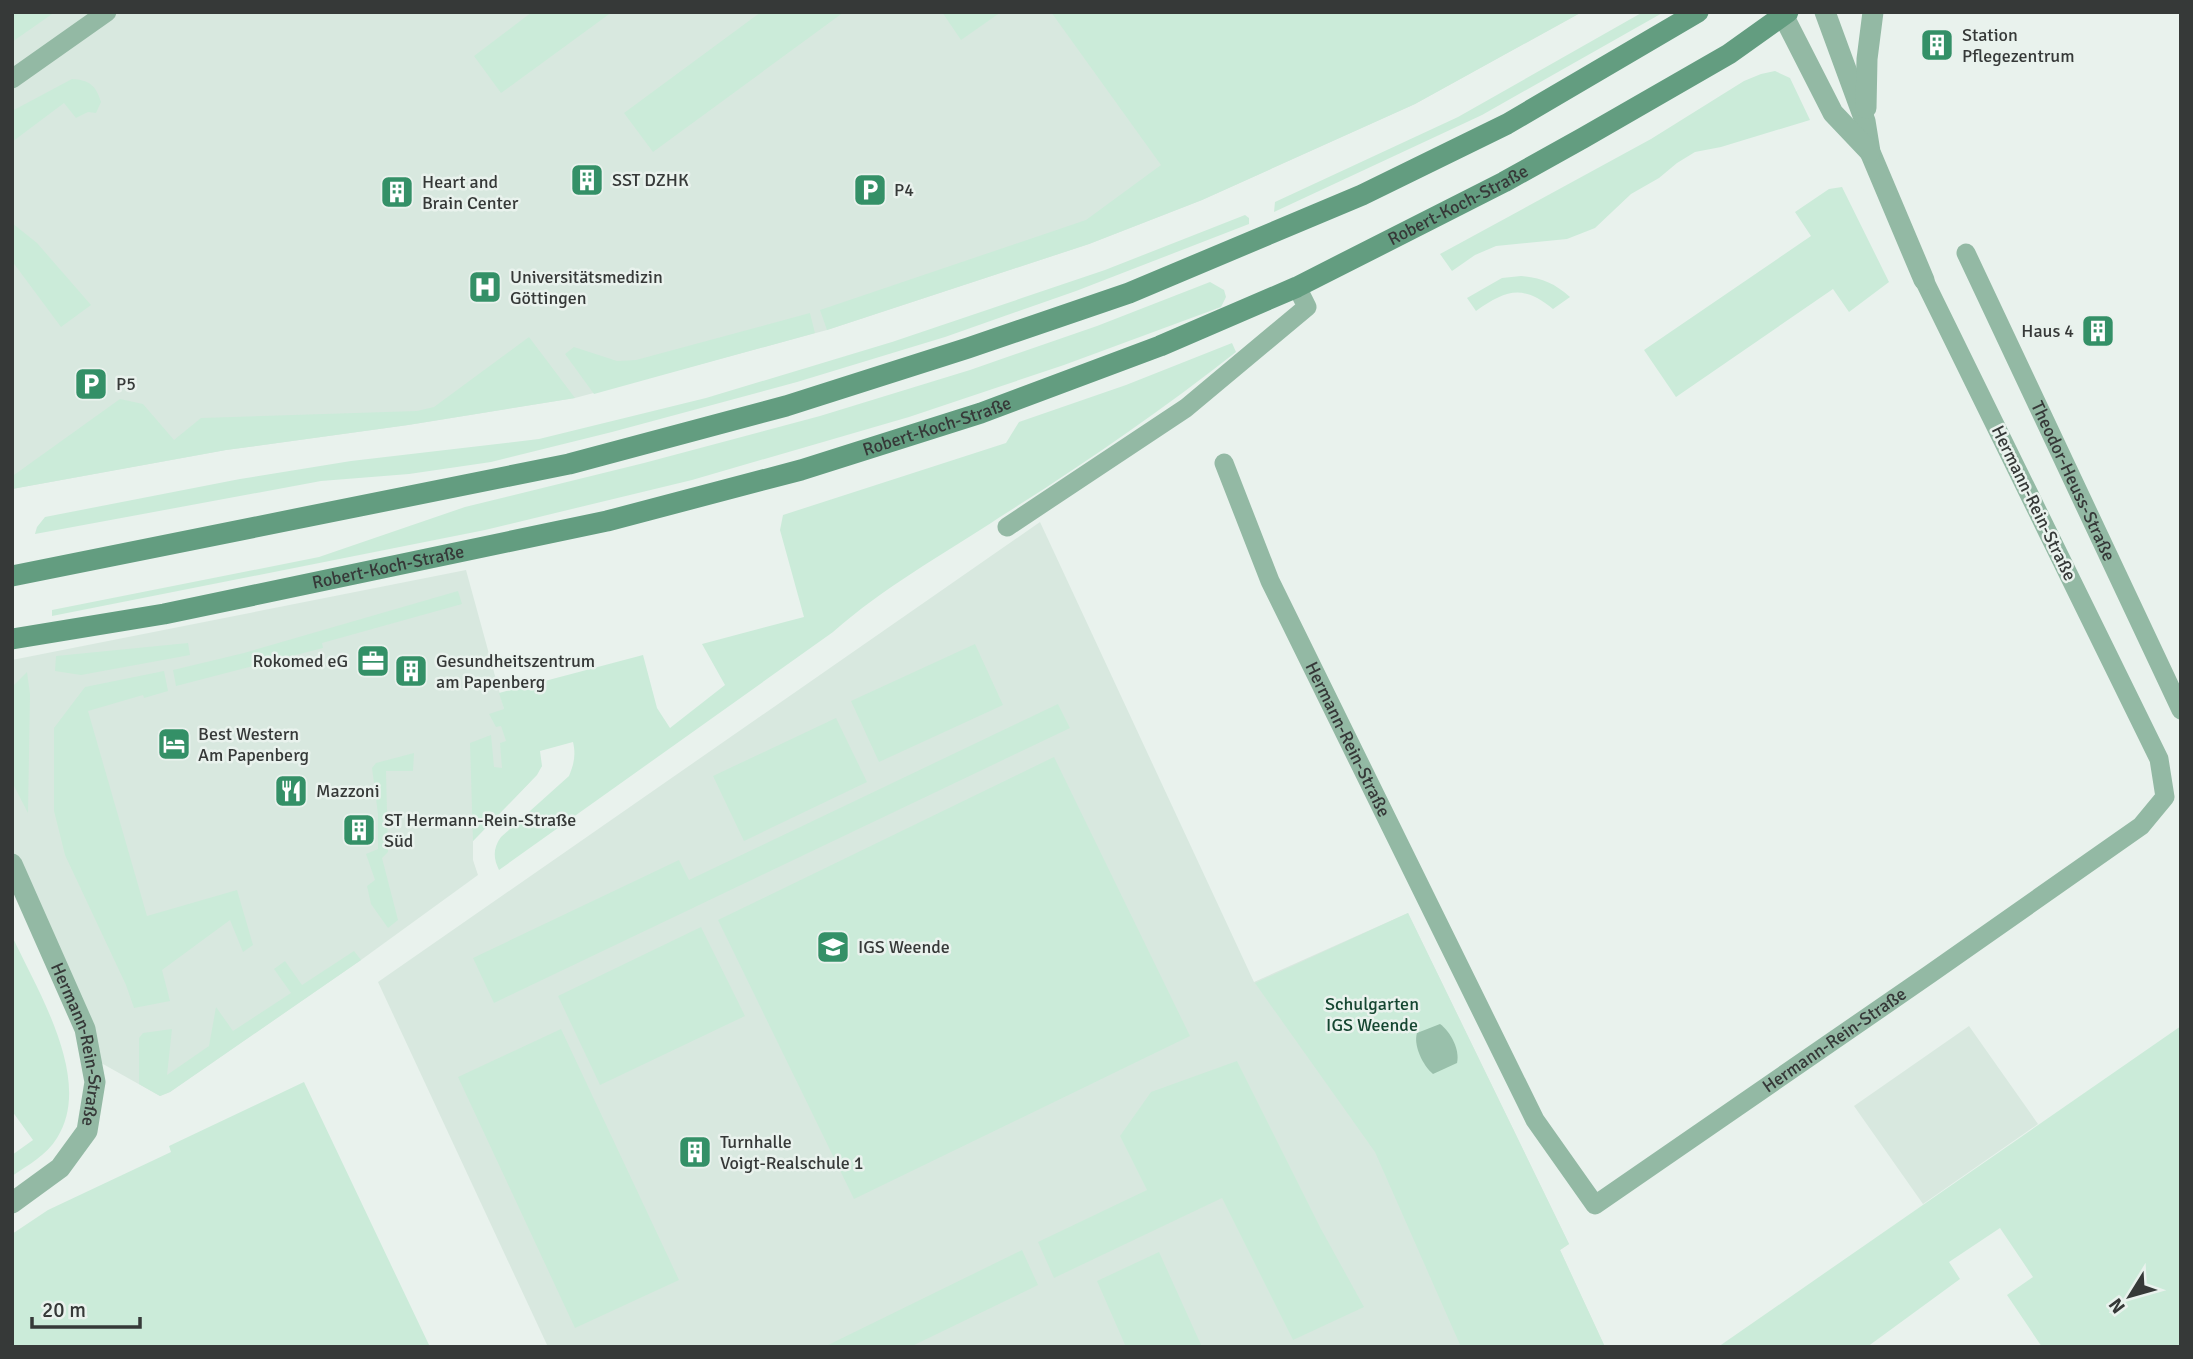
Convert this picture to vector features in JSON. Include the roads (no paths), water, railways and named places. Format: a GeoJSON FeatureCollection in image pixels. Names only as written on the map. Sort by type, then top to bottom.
{"type":"FeatureCollection","features":[{"type":"Feature","properties":{"kind":"street"},"geometry":{"type":"LineString","coordinates":[[12,576],[569,464],[786,406],[968,348],[1129,293],[1362,195],[1507,124],[1698,12]]}},
{"type":"Feature","properties":{"kind":"street","name":"Hermann-Rein-Straße"},"geometry":{"type":"LineString","coordinates":[[1825,12],[1865,121],[1870,152],[1924,280]]}},
{"type":"Feature","properties":{"kind":"street","name":"Hermann-Rein-Straße"},"geometry":{"type":"LineString","coordinates":[[1865,121],[1867,60],[1873,12]]}},
{"type":"Feature","properties":{"kind":"street","name":"Hermann-Rein-Straße"},"geometry":{"type":"LineString","coordinates":[[1784,13],[1833,113],[1870,152]]}},
{"type":"Feature","properties":{"kind":"street","name":"Robert-Koch-Straße"},"geometry":{"type":"LineString","coordinates":[[12,639],[164,614],[607,521],[801,470],[981,413],[1160,346],[1297,287],[1538,163],[1729,54],[1784,13]]}},
{"type":"Feature","properties":{"kind":"street","name":"Hermann-Rein-Straße"},"geometry":{"type":"LineString","coordinates":[[12,864],[85,1029],[95,1082],[88,1132],[60,1168],[12,1203]]}},
{"type":"Feature","properties":{"kind":"lane"},"geometry":{"type":"LineString","coordinates":[[12,79],[107,12]]}},
{"type":"Feature","properties":{"kind":"lane","name":"Theodor-Heuss-Straße"},"geometry":{"type":"LineString","coordinates":[[1966,253],[2181,710]]}},
{"type":"Feature","properties":{"kind":"lane","name":"Hermann-Rein-Straße"},"geometry":{"type":"LineString","coordinates":[[1224,463],[1270,581],[1535,1120],[1595,1205],[2141,825],[2165,797],[2159,759],[1924,280]]}},
{"type":"Feature","properties":{"kind":"lane"},"geometry":{"type":"LineString","coordinates":[[1007,527],[1196,400],[1307,307],[1297,287]]}},
{"type":"Feature","properties":{"kind":"place","name":"Station Pflegezentrum"},"geometry":{"type":"Point","coordinates":[1937,45]}},
{"type":"Feature","properties":{"kind":"place","name":"SST DZHK"},"geometry":{"type":"Point","coordinates":[587,180]}},
{"type":"Feature","properties":{"kind":"place","name":"P4"},"geometry":{"type":"Point","coordinates":[870,190]}},
{"type":"Feature","properties":{"kind":"place","name":"Heart and Brain Center"},"geometry":{"type":"Point","coordinates":[397,192]}},
{"type":"Feature","properties":{"kind":"place","name":"Universitätsmedizin Göttingen"},"geometry":{"type":"Point","coordinates":[485,287]}},
{"type":"Feature","properties":{"kind":"place","name":"Haus 4"},"geometry":{"type":"Point","coordinates":[2098,331]}},
{"type":"Feature","properties":{"kind":"place","name":"P5"},"geometry":{"type":"Point","coordinates":[91,384]}},
{"type":"Feature","properties":{"kind":"place","name":"Rokomed eG"},"geometry":{"type":"Point","coordinates":[373,661]}},
{"type":"Feature","properties":{"kind":"place","name":"Gesundheitszentrum am Papenberg"},"geometry":{"type":"Point","coordinates":[411,671]}},
{"type":"Feature","properties":{"kind":"place","name":"Best Western Am Papenberg"},"geometry":{"type":"Point","coordinates":[174,744]}},
{"type":"Feature","properties":{"kind":"place","name":"Mazzoni"},"geometry":{"type":"Point","coordinates":[291,791]}},
{"type":"Feature","properties":{"kind":"place","name":"ST Hermann-Rein-Straße Süd"},"geometry":{"type":"Point","coordinates":[359,830]}},
{"type":"Feature","properties":{"kind":"place","name":"IGS Weende"},"geometry":{"type":"Point","coordinates":[833,947]}},
{"type":"Feature","properties":{"kind":"place","name":"Turnhalle Voigt-Realschule 1"},"geometry":{"type":"Point","coordinates":[695,1152]}},
{"type":"Feature","properties":{"kind":"park label","name":"Schulgarten IGS Weende"},"geometry":{"type":"Point","coordinates":[1372,1014]}}]}
